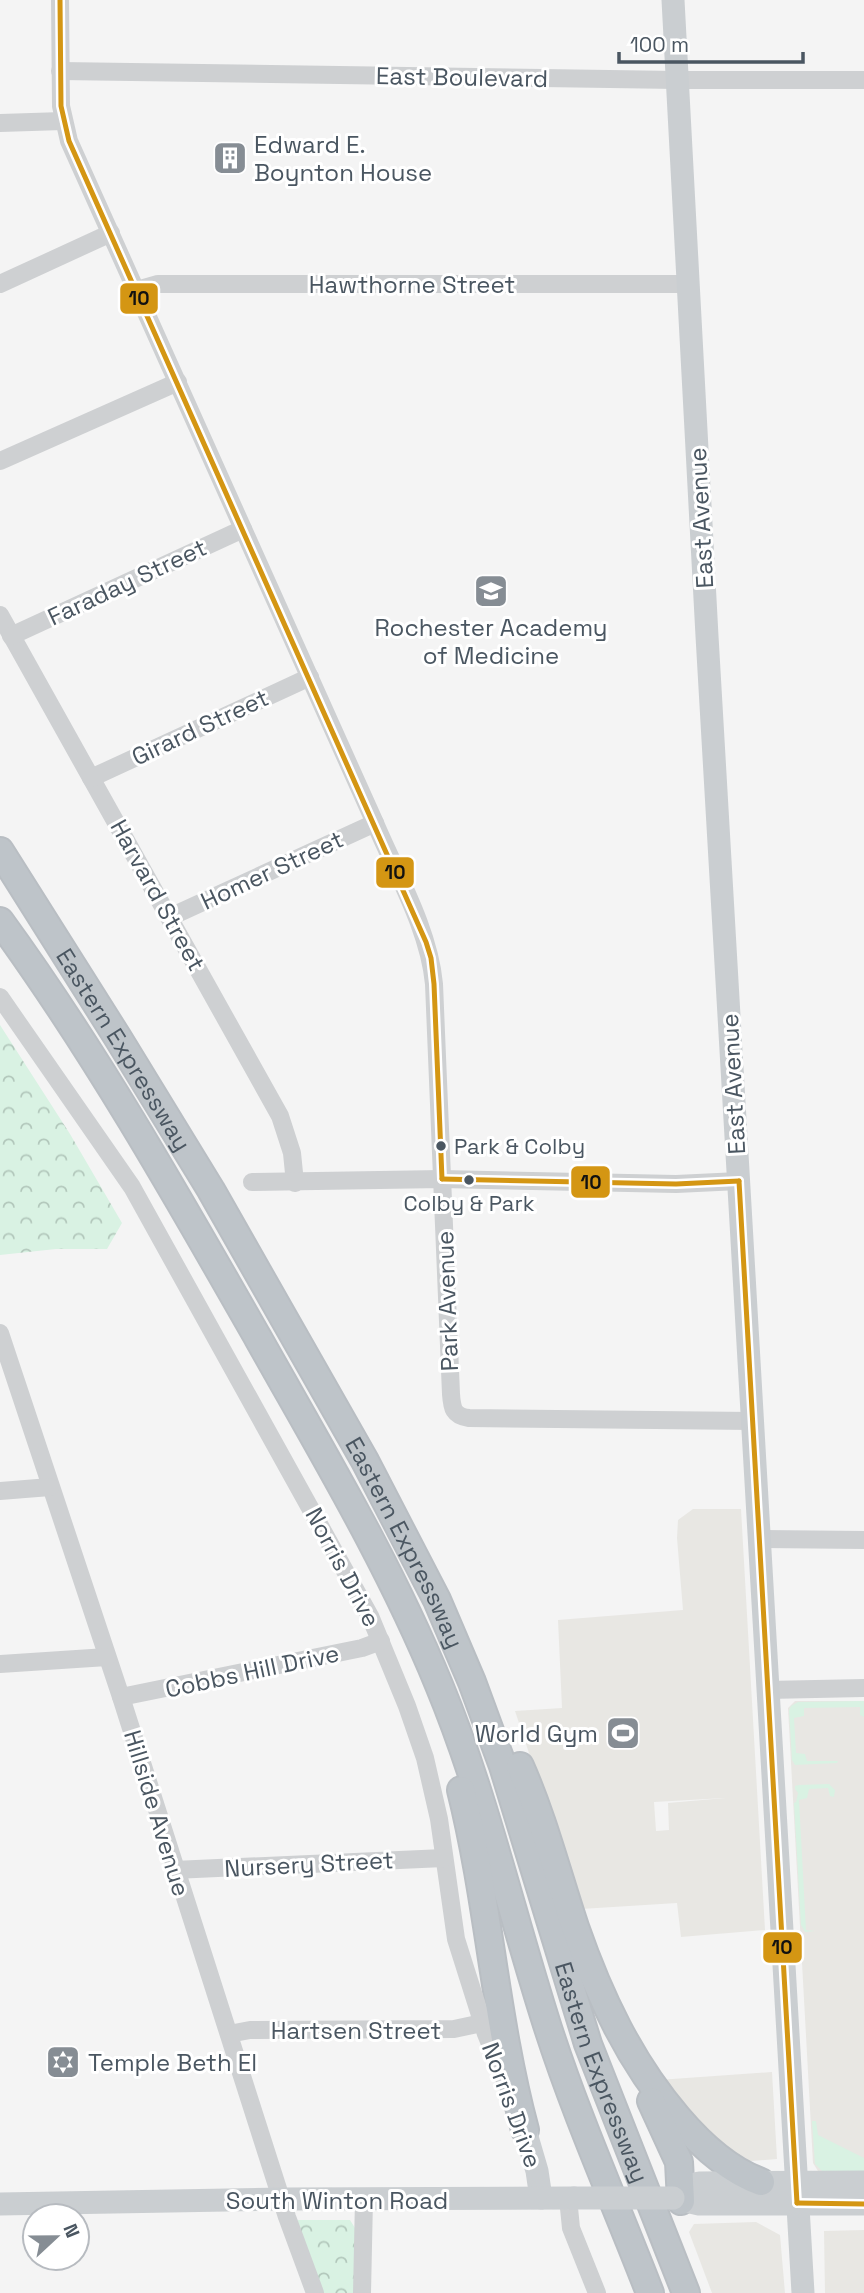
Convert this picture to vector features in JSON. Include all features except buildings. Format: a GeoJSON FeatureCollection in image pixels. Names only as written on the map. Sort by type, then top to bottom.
{"type":"FeatureCollection","features":[{"type":"Feature","properties":{"kind":"highway","name":"Eastern Expressway"},"geometry":{"type":"LineString","coordinates":[[0,851],[211,1190],[365,1461],[437,1600],[472,1682],[503,1766],[588,2044],[688,2293]]}},
{"type":"Feature","properties":{"kind":"highway","name":"Eastern Expressway"},"geometry":{"type":"LineString","coordinates":[[0,920],[78,1034],[177,1197],[363,1523],[403,1602],[430,1663],[477,1788],[561,2066],[650,2293]]}},
{"type":"Feature","properties":{"kind":"highway"},"geometry":{"type":"LineString","coordinates":[[437,1600],[530,1790],[583,1948],[678,2158],[681,2171],[678,2196]]}},
{"type":"Feature","properties":{"kind":"highway"},"geometry":{"type":"LineString","coordinates":[[430,1663],[473,1839],[509,2053],[525,2130]]}},
{"type":"Feature","properties":{"kind":"highway"},"geometry":{"type":"LineString","coordinates":[[618,2029],[649,2081],[693,2135],[737,2171],[761,2182]]}},
{"type":"Feature","properties":{"kind":"main road","name":"East Avenue"},"geometry":{"type":"LineString","coordinates":[[673,0],[803,2293]]}},
{"type":"Feature","properties":{"kind":"main road","name":"Norris Drive"},"geometry":{"type":"LineString","coordinates":[[525,2130],[539,2178],[541,2199]]}},
{"type":"Feature","properties":{"kind":"main road","name":"South Winton Road"},"geometry":{"type":"LineString","coordinates":[[678,2196],[699,2182],[761,2182],[797,2192],[864,2203]]}},
{"type":"Feature","properties":{"kind":"main road","name":"South Winton Road"},"geometry":{"type":"LineString","coordinates":[[0,2204],[678,2196],[699,2204],[864,2182]]}},
{"type":"Feature","properties":{"kind":"street","name":"Park Avenue"},"geometry":{"type":"LineString","coordinates":[[60,0],[63,121],[69,141],[310,677],[423,934],[432,966],[453,1409],[456,1414],[469,1418],[753,1421]]}},
{"type":"Feature","properties":{"kind":"street","name":"East Boulevard"},"geometry":{"type":"LineString","coordinates":[[60,71],[864,80]]}},
{"type":"Feature","properties":{"kind":"street"},"geometry":{"type":"LineString","coordinates":[[0,123],[63,121]]}},
{"type":"Feature","properties":{"kind":"street"},"geometry":{"type":"LineString","coordinates":[[0,284],[111,233]]}},
{"type":"Feature","properties":{"kind":"street","name":"Hawthorne Street"},"geometry":{"type":"LineString","coordinates":[[137,290],[158,284],[688,284]]}},
{"type":"Feature","properties":{"kind":"street"},"geometry":{"type":"LineString","coordinates":[[0,461],[178,383]]}},
{"type":"Feature","properties":{"kind":"street","name":"Faraday Street"},"geometry":{"type":"LineString","coordinates":[[11,636],[243,529]]}},
{"type":"Feature","properties":{"kind":"street","name":"Harvard Street"},"geometry":{"type":"LineString","coordinates":[[0,615],[280,1116],[292,1153],[295,1183]]}},
{"type":"Feature","properties":{"kind":"street","name":"Girard Street"},"geometry":{"type":"LineString","coordinates":[[91,778],[310,677]]}},
{"type":"Feature","properties":{"kind":"street","name":"Homer Street"},"geometry":{"type":"LineString","coordinates":[[170,917],[374,823]]}},
{"type":"Feature","properties":{"kind":"street","name":"Norris Drive"},"geometry":{"type":"LineString","coordinates":[[0,997],[132,1187],[341,1561],[381,1641],[425,1758],[437,1807],[456,1939],[482,2023],[525,2130]]}},
{"type":"Feature","properties":{"kind":"street"},"geometry":{"type":"LineString","coordinates":[[252,1182],[442,1179],[676,1184],[739,1181]]}},
{"type":"Feature","properties":{"kind":"street","name":"Hillside Avenue"},"geometry":{"type":"LineString","coordinates":[[0,1332],[121,1697],[174,1870],[315,2293]]}},
{"type":"Feature","properties":{"kind":"street"},"geometry":{"type":"LineString","coordinates":[[0,1491],[50,1487]]}},
{"type":"Feature","properties":{"kind":"street"},"geometry":{"type":"LineString","coordinates":[[759,1539],[864,1540]]}},
{"type":"Feature","properties":{"kind":"street","name":"Cobbs Hill Drive"},"geometry":{"type":"LineString","coordinates":[[121,1697],[362,1648],[381,1641]]}},
{"type":"Feature","properties":{"kind":"street"},"geometry":{"type":"LineString","coordinates":[[0,1664],[107,1657]]}},
{"type":"Feature","properties":{"kind":"street"},"geometry":{"type":"LineString","coordinates":[[767,1690],[864,1688]]}},
{"type":"Feature","properties":{"kind":"street","name":"Nursery Street"},"geometry":{"type":"LineString","coordinates":[[174,1870],[444,1858]]}},
{"type":"Feature","properties":{"kind":"street","name":"Hartsen Street"},"geometry":{"type":"LineString","coordinates":[[229,2034],[250,2030],[460,2029],[482,2023]]}},
{"type":"Feature","properties":{"kind":"street"},"geometry":{"type":"LineString","coordinates":[[571,2198],[571,2228],[597,2293]]}},
{"type":"Feature","properties":{"kind":"street"},"geometry":{"type":"LineString","coordinates":[[362,2293],[363,2199]]}},
{"type":"Feature","properties":{"kind":"shaded area"},"geometry":{"type":"Polygon","coordinates":[[[693,1509],[741,1509],[765,1930],[681,1937],[677,1903],[581,1909],[515,1711],[562,1708],[558,1620],[683,1610],[678,1520],[693,1509]],[[725,1798],[654,1802],[656,1831],[669,1830],[668,1803],[725,1798]]]}},
{"type":"Feature","properties":{"kind":"shaded area"},"geometry":{"type":"Polygon","coordinates":[[[795,1701],[864,1701],[864,2174],[818,2171],[813,2163],[788,1708],[795,1701]]]}},
{"type":"Feature","properties":{"kind":"shaded area"},"geometry":{"type":"Polygon","coordinates":[[[772,2072],[777,2159],[739,2162],[710,2139],[658,2080],[772,2072]]]}},
{"type":"Feature","properties":{"kind":"shaded area"},"geometry":{"type":"Polygon","coordinates":[[[756,2222],[780,2235],[785,2293],[712,2293],[689,2232],[694,2224],[756,2222]]]}},
{"type":"Feature","properties":{"kind":"shaded area"},"geometry":{"type":"Polygon","coordinates":[[[864,2230],[864,2293],[825,2293],[824,2231],[864,2230]]]}},
{"type":"Feature","properties":{"kind":"green space"},"geometry":{"type":"Polygon","coordinates":[[[0,1025],[70,1134],[122,1223],[107,1249],[56,1249],[0,1255],[0,1025]]]}},
{"type":"Feature","properties":{"kind":"green space"},"geometry":{"type":"Polygon","coordinates":[[[864,1701],[864,1717],[860,1715],[860,1707],[804,1708],[804,1716],[794,1718],[796,1753],[805,1754],[807,1761],[838,1761],[795,1765],[792,1760],[791,1706],[798,1702],[864,1701]]]}},
{"type":"Feature","properties":{"kind":"green space"},"geometry":{"type":"Polygon","coordinates":[[[829,1784],[835,1790],[834,1797],[830,1796],[828,1788],[809,1789],[807,1798],[799,1800],[806,1930],[815,1931],[805,1932],[801,1925],[794,1803],[798,1793],[795,1786],[829,1784]]]}},
{"type":"Feature","properties":{"kind":"green space"},"geometry":{"type":"Polygon","coordinates":[[[812,2121],[816,2121],[818,2135],[864,2158],[864,2172],[823,2172],[815,2164],[812,2121]]]}},
{"type":"Feature","properties":{"kind":"green space"},"geometry":{"type":"Polygon","coordinates":[[[298,2220],[350,2220],[355,2228],[356,2293],[319,2293],[297,2225],[298,2220]]]}},
{"type":"Feature","properties":{"kind":"transit line","name":"10"},"geometry":{"type":"LineString","coordinates":[[60,0],[61,106],[69,141],[426,942],[434,984],[442,1179]]}},
{"type":"Feature","properties":{"kind":"transit line","name":"10"},"geometry":{"type":"LineString","coordinates":[[442,1179],[676,1184],[739,1181]]}},
{"type":"Feature","properties":{"kind":"transit line","name":"10"},"geometry":{"type":"LineString","coordinates":[[739,1181],[797,2203]]}},
{"type":"Feature","properties":{"kind":"transit line","name":"10"},"geometry":{"type":"LineString","coordinates":[[797,2203],[864,2204]]}},
{"type":"Feature","properties":{"kind":"place","name":"Edward E. Boynton House"},"geometry":{"type":"Point","coordinates":[230,158]}},
{"type":"Feature","properties":{"kind":"place","name":"Rochester Academy of Medicine"},"geometry":{"type":"Point","coordinates":[491,591]}},
{"type":"Feature","properties":{"kind":"place","name":"Park & Colby"},"geometry":{"type":"Point","coordinates":[441,1146]}},
{"type":"Feature","properties":{"kind":"place","name":"Colby & Park"},"geometry":{"type":"Point","coordinates":[469,1180]}},
{"type":"Feature","properties":{"kind":"place","name":"World Gym"},"geometry":{"type":"Point","coordinates":[623,1733]}},
{"type":"Feature","properties":{"kind":"place","name":"Temple Beth El"},"geometry":{"type":"Point","coordinates":[63,2062]}}]}
